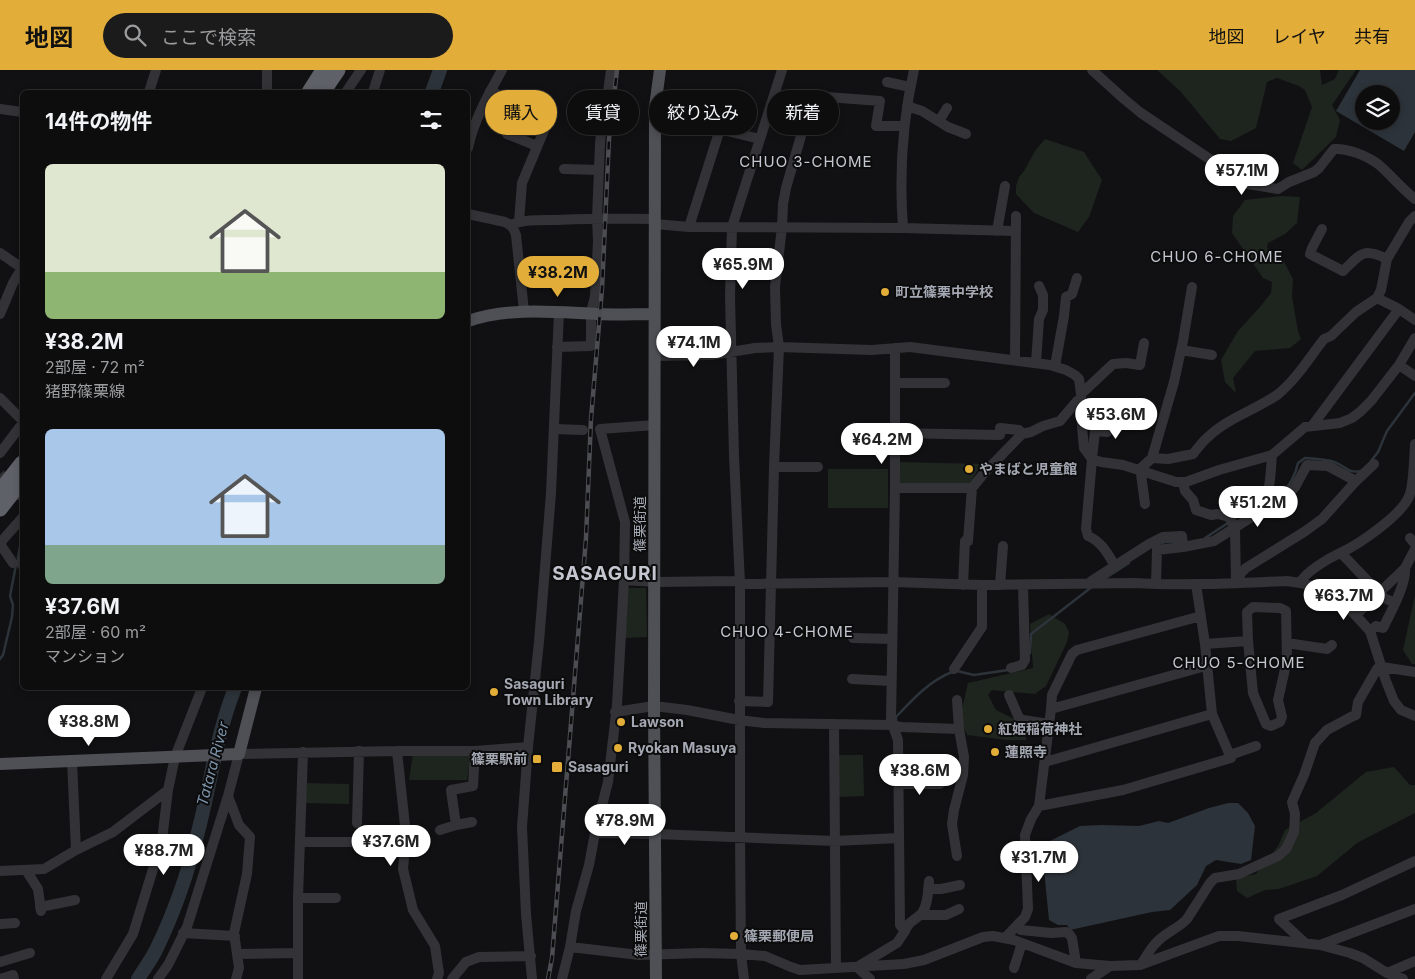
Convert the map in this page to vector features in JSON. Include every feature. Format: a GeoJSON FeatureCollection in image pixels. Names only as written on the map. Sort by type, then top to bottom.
{"type":"FeatureCollection","features":[{"type":"Feature","properties":{"kind":"highway"},"geometry":{"type":"LineString","coordinates":[[310,90],[324,70]]}},
{"type":"Feature","properties":{"kind":"highway"},"geometry":{"type":"LineString","coordinates":[[324,90],[338,70]]}},
{"type":"Feature","properties":{"kind":"highway"},"geometry":{"type":"LineString","coordinates":[[0,491],[20,466]]}},
{"type":"Feature","properties":{"kind":"highway"},"geometry":{"type":"LineString","coordinates":[[0,509],[20,484]]}},
{"type":"Feature","properties":{"kind":"main road","name":"篠栗街道"},"geometry":{"type":"LineString","coordinates":[[657,90],[660,70]]}},
{"type":"Feature","properties":{"kind":"main road","name":"篠栗街道"},"geometry":{"type":"LineString","coordinates":[[655,135],[654,706],[656,979]]}},
{"type":"Feature","properties":{"kind":"main road"},"geometry":{"type":"LineString","coordinates":[[470,321],[480,317],[524,311],[654,314]]}},
{"type":"Feature","properties":{"kind":"main road"},"geometry":{"type":"LineString","coordinates":[[0,764],[236,755],[255,690]]}},
{"type":"Feature","properties":{"kind":"street"},"geometry":{"type":"LineString","coordinates":[[150,90],[156,70]]}},
{"type":"Feature","properties":{"kind":"street"},"geometry":{"type":"LineString","coordinates":[[267,70],[268,90]]}},
{"type":"Feature","properties":{"kind":"street"},"geometry":{"type":"LineString","coordinates":[[347,90],[361,70]]}},
{"type":"Feature","properties":{"kind":"street"},"geometry":{"type":"LineString","coordinates":[[374,90],[380,70]]}},
{"type":"Feature","properties":{"kind":"street"},"geometry":{"type":"LineString","coordinates":[[491,90],[502,70]]}},
{"type":"Feature","properties":{"kind":"street"},"geometry":{"type":"LineString","coordinates":[[557,347],[590,346],[591,314],[595,296],[599,170],[604,102],[608,92],[611,70]]}},
{"type":"Feature","properties":{"kind":"street"},"geometry":{"type":"LineString","coordinates":[[744,979],[741,954],[740,584],[734,456],[730,297],[732,227],[782,70]]}},
{"type":"Feature","properties":{"kind":"street"},"geometry":{"type":"LineString","coordinates":[[903,228],[901,167],[904,126],[914,70]]}},
{"type":"Feature","properties":{"kind":"street"},"geometry":{"type":"LineString","coordinates":[[1092,70],[1142,113],[1217,164],[1241,183],[1278,189],[1289,182],[1314,172],[1325,162],[1334,149],[1339,149],[1353,152],[1377,164],[1415,199]]}},
{"type":"Feature","properties":{"kind":"street"},"geometry":{"type":"LineString","coordinates":[[887,82],[910,87]]}},
{"type":"Feature","properties":{"kind":"street"},"geometry":{"type":"LineString","coordinates":[[739,701],[768,702],[779,347],[776,324],[776,286],[786,188],[813,94],[827,97],[880,101],[876,126],[904,126]]}},
{"type":"Feature","properties":{"kind":"street"},"geometry":{"type":"LineString","coordinates":[[470,139],[472,130],[485,102]]}},
{"type":"Feature","properties":{"kind":"street"},"geometry":{"type":"LineString","coordinates":[[907,106],[922,111],[948,127],[966,134]]}},
{"type":"Feature","properties":{"kind":"street"},"geometry":{"type":"LineString","coordinates":[[939,121],[947,108]]}},
{"type":"Feature","properties":{"kind":"street"},"geometry":{"type":"LineString","coordinates":[[0,109],[20,112]]}},
{"type":"Feature","properties":{"kind":"street"},"geometry":{"type":"LineString","coordinates":[[510,135],[537,146]]}},
{"type":"Feature","properties":{"kind":"street"},"geometry":{"type":"LineString","coordinates":[[524,311],[515,223],[522,183],[542,135]]}},
{"type":"Feature","properties":{"kind":"street"},"geometry":{"type":"LineString","coordinates":[[690,227],[718,135]]}},
{"type":"Feature","properties":{"kind":"street"},"geometry":{"type":"LineString","coordinates":[[744,135],[760,139]]}},
{"type":"Feature","properties":{"kind":"street"},"geometry":{"type":"LineString","coordinates":[[564,169],[599,170]]}},
{"type":"Feature","properties":{"kind":"street"},"geometry":{"type":"LineString","coordinates":[[997,231],[1005,186]]}},
{"type":"Feature","properties":{"kind":"street"},"geometry":{"type":"LineString","coordinates":[[470,214],[515,223],[597,218],[655,222],[690,227],[903,228],[1015,231]]}},
{"type":"Feature","properties":{"kind":"street"},"geometry":{"type":"LineString","coordinates":[[1015,360],[1016,216]]}},
{"type":"Feature","properties":{"kind":"street"},"geometry":{"type":"LineString","coordinates":[[1152,458],[1168,459],[1193,454],[1208,436],[1228,422],[1258,406],[1292,382],[1324,339],[1330,336],[1356,312],[1377,298],[1381,290],[1387,260],[1409,222],[1415,216]]}},
{"type":"Feature","properties":{"kind":"street"},"geometry":{"type":"LineString","coordinates":[[1322,230],[1310,254],[1343,271],[1360,255],[1367,252],[1387,260]]}},
{"type":"Feature","properties":{"kind":"street"},"geometry":{"type":"LineString","coordinates":[[0,253],[20,267]]}},
{"type":"Feature","properties":{"kind":"street"},"geometry":{"type":"LineString","coordinates":[[0,314],[20,271]]}},
{"type":"Feature","properties":{"kind":"street"},"geometry":{"type":"LineString","coordinates":[[1055,366],[1066,297],[1072,294],[1077,278]]}},
{"type":"Feature","properties":{"kind":"street"},"geometry":{"type":"LineString","coordinates":[[1036,363],[1039,319],[1043,310],[1043,295],[1039,286]]}},
{"type":"Feature","properties":{"kind":"street"},"geometry":{"type":"LineString","coordinates":[[1138,470],[1152,458],[1174,382],[1192,287]]}},
{"type":"Feature","properties":{"kind":"street"},"geometry":{"type":"LineString","coordinates":[[1377,298],[1415,320]]}},
{"type":"Feature","properties":{"kind":"street"},"geometry":{"type":"LineString","coordinates":[[1312,426],[1399,310]]}},
{"type":"Feature","properties":{"kind":"street"},"geometry":{"type":"LineString","coordinates":[[532,979],[526,914],[522,827],[551,493],[559,312]]}},
{"type":"Feature","properties":{"kind":"street"},"geometry":{"type":"LineString","coordinates":[[655,356],[712,355],[755,348],[779,347],[872,350],[910,347],[1055,366],[1079,378],[1084,448],[1092,459],[1123,465],[1176,482],[1186,482],[1218,470],[1272,455],[1305,427],[1340,423],[1356,414],[1371,401],[1400,365],[1415,338]]}},
{"type":"Feature","properties":{"kind":"street"},"geometry":{"type":"LineString","coordinates":[[963,585],[965,541],[968,541],[972,488],[1022,434],[1060,421],[1079,397],[1113,364],[1140,365],[1144,342]]}},
{"type":"Feature","properties":{"kind":"street"},"geometry":{"type":"LineString","coordinates":[[895,348],[895,488],[891,720],[898,740],[900,925],[905,931]]}},
{"type":"Feature","properties":{"kind":"street"},"geometry":{"type":"LineString","coordinates":[[1181,350],[1212,355]]}},
{"type":"Feature","properties":{"kind":"street"},"geometry":{"type":"LineString","coordinates":[[1400,365],[1415,376]]}},
{"type":"Feature","properties":{"kind":"street"},"geometry":{"type":"LineString","coordinates":[[895,383],[945,383]]}},
{"type":"Feature","properties":{"kind":"street"},"geometry":{"type":"LineString","coordinates":[[0,398],[20,418]]}},
{"type":"Feature","properties":{"kind":"street"},"geometry":{"type":"LineString","coordinates":[[1115,566],[1104,548],[1095,538],[1088,536],[1086,529],[1095,431],[1107,432],[1111,413],[1138,419]]}},
{"type":"Feature","properties":{"kind":"street"},"geometry":{"type":"LineString","coordinates":[[562,979],[576,911],[589,865],[608,782],[615,712],[624,580],[625,522],[600,429],[655,425]]}},
{"type":"Feature","properties":{"kind":"street"},"geometry":{"type":"LineString","coordinates":[[0,453],[20,427]]}},
{"type":"Feature","properties":{"kind":"street"},"geometry":{"type":"LineString","coordinates":[[895,433],[1000,435],[1000,428],[1019,430],[1022,434]]}},
{"type":"Feature","properties":{"kind":"street"},"geometry":{"type":"LineString","coordinates":[[554,429],[583,430]]}},
{"type":"Feature","properties":{"kind":"street"},"geometry":{"type":"LineString","coordinates":[[1300,583],[1303,577],[1330,558],[1370,535],[1404,506],[1410,493],[1415,444]]}},
{"type":"Feature","properties":{"kind":"street"},"geometry":{"type":"LineString","coordinates":[[1183,482],[1185,491],[1193,500],[1196,510],[1211,515],[1229,516],[1266,492],[1272,455]]}},
{"type":"Feature","properties":{"kind":"street"},"geometry":{"type":"LineString","coordinates":[[1236,583],[1246,568],[1322,519],[1374,464]]}},
{"type":"Feature","properties":{"kind":"street"},"geometry":{"type":"LineString","coordinates":[[1156,584],[1157,550],[1214,541],[1253,516],[1277,506],[1295,487],[1306,465],[1328,466],[1356,481]]}},
{"type":"Feature","properties":{"kind":"street"},"geometry":{"type":"LineString","coordinates":[[774,467],[818,467]]}},
{"type":"Feature","properties":{"kind":"street"},"geometry":{"type":"LineString","coordinates":[[1138,470],[1141,474],[1144,504]]}},
{"type":"Feature","properties":{"kind":"street"},"geometry":{"type":"LineString","coordinates":[[895,488],[972,488]]}},
{"type":"Feature","properties":{"kind":"street"},"geometry":{"type":"LineString","coordinates":[[1229,516],[1235,528],[1236,583]]}},
{"type":"Feature","properties":{"kind":"street"},"geometry":{"type":"LineString","coordinates":[[20,520],[0,543],[20,567]]}},
{"type":"Feature","properties":{"kind":"street"},"geometry":{"type":"LineString","coordinates":[[1088,584],[1149,544],[1163,538],[1187,536],[1183,547]]}},
{"type":"Feature","properties":{"kind":"street"},"geometry":{"type":"LineString","coordinates":[[1000,585],[1003,546]]}},
{"type":"Feature","properties":{"kind":"street"},"geometry":{"type":"LineString","coordinates":[[1356,616],[1405,568],[1415,549]]}},
{"type":"Feature","properties":{"kind":"street"},"geometry":{"type":"LineString","coordinates":[[1340,553],[1384,598],[1395,602]]}},
{"type":"Feature","properties":{"kind":"street"},"geometry":{"type":"LineString","coordinates":[[1370,631],[1376,626],[1384,628],[1406,574],[1405,568]]}},
{"type":"Feature","properties":{"kind":"street"},"geometry":{"type":"LineString","coordinates":[[624,580],[655,582],[736,581],[740,584],[893,582],[982,586],[1134,583],[1196,584],[1287,581],[1300,583],[1335,593],[1370,631],[1394,701],[1401,710],[1415,716]]}},
{"type":"Feature","properties":{"kind":"street"},"geometry":{"type":"LineString","coordinates":[[1039,806],[1123,790],[1232,758],[1212,714],[1208,667],[1196,584]]}},
{"type":"Feature","properties":{"kind":"street"},"geometry":{"type":"LineString","coordinates":[[1011,668],[1022,665],[1025,660],[1023,585]]}},
{"type":"Feature","properties":{"kind":"street"},"geometry":{"type":"LineString","coordinates":[[954,669],[982,627],[982,586]]}},
{"type":"Feature","properties":{"kind":"street"},"geometry":{"type":"LineString","coordinates":[[1253,607],[1280,608],[1286,611],[1287,660],[1278,700],[1282,717],[1280,722],[1271,726],[1266,724],[1253,693],[1248,641],[1247,612],[1253,607]]}},
{"type":"Feature","properties":{"kind":"street"},"geometry":{"type":"LineString","coordinates":[[1005,938],[1017,927],[1028,910],[1025,835],[1039,806],[1052,695],[1072,654],[1077,650],[1201,616]]}},
{"type":"Feature","properties":{"kind":"street"},"geometry":{"type":"LineString","coordinates":[[853,638],[892,639]]}},
{"type":"Feature","properties":{"kind":"street"},"geometry":{"type":"LineString","coordinates":[[1205,644],[1248,641]]}},
{"type":"Feature","properties":{"kind":"street"},"geometry":{"type":"LineString","coordinates":[[1287,643],[1327,649],[1332,645]]}},
{"type":"Feature","properties":{"kind":"street"},"geometry":{"type":"LineString","coordinates":[[1381,666],[1415,672]]}},
{"type":"Feature","properties":{"kind":"street"},"geometry":{"type":"LineString","coordinates":[[1140,965],[1155,944],[1183,924],[1215,878],[1239,874],[1278,856],[1286,849],[1294,832],[1295,814],[1292,802],[1315,743],[1327,730],[1356,715],[1358,702],[1377,669],[1381,666]]}},
{"type":"Feature","properties":{"kind":"street"},"geometry":{"type":"LineString","coordinates":[[1051,709],[1202,667],[1208,667]]}},
{"type":"Feature","properties":{"kind":"street"},"geometry":{"type":"LineString","coordinates":[[852,679],[891,681]]}},
{"type":"Feature","properties":{"kind":"street"},"geometry":{"type":"LineString","coordinates":[[106,979],[133,934],[162,840],[168,790],[177,757],[201,690]]}},
{"type":"Feature","properties":{"kind":"street"},"geometry":{"type":"LineString","coordinates":[[1009,695],[1019,718],[1049,724]]}},
{"type":"Feature","properties":{"kind":"street"},"geometry":{"type":"LineString","coordinates":[[957,700],[959,729],[964,757],[963,775],[952,824],[957,856]]}},
{"type":"Feature","properties":{"kind":"street"},"geometry":{"type":"LineString","coordinates":[[615,712],[654,706],[764,723],[893,725],[900,727],[959,729]]}},
{"type":"Feature","properties":{"kind":"street"},"geometry":{"type":"LineString","coordinates":[[1045,762],[1212,714]]}},
{"type":"Feature","properties":{"kind":"street"},"geometry":{"type":"LineString","coordinates":[[834,724],[836,968]]}},
{"type":"Feature","properties":{"kind":"street"},"geometry":{"type":"LineString","coordinates":[[1230,755],[1256,746]]}},
{"type":"Feature","properties":{"kind":"street"},"geometry":{"type":"LineString","coordinates":[[158,979],[168,965],[183,934],[228,796],[236,755],[359,751],[475,751],[528,747]]}},
{"type":"Feature","properties":{"kind":"street"},"geometry":{"type":"LineString","coordinates":[[357,823],[359,751]]}},
{"type":"Feature","properties":{"kind":"street"},"geometry":{"type":"LineString","coordinates":[[397,751],[406,835],[403,869],[413,910],[435,946],[439,973],[437,979]]}},
{"type":"Feature","properties":{"kind":"street"},"geometry":{"type":"LineString","coordinates":[[456,825],[452,790],[473,786],[475,751]]}},
{"type":"Feature","properties":{"kind":"street"},"geometry":{"type":"LineString","coordinates":[[298,979],[298,898],[303,752]]}},
{"type":"Feature","properties":{"kind":"street"},"geometry":{"type":"LineString","coordinates":[[72,761],[76,850]]}},
{"type":"Feature","properties":{"kind":"street"},"geometry":{"type":"LineString","coordinates":[[898,766],[947,767]]}},
{"type":"Feature","properties":{"kind":"street"},"geometry":{"type":"LineString","coordinates":[[898,784],[940,784]]}},
{"type":"Feature","properties":{"kind":"street"},"geometry":{"type":"LineString","coordinates":[[0,871],[44,869],[76,850],[113,832],[168,790]]}},
{"type":"Feature","properties":{"kind":"street"},"geometry":{"type":"LineString","coordinates":[[228,796],[239,825],[250,836],[246,874],[235,936],[239,968],[236,979]]}},
{"type":"Feature","properties":{"kind":"street"},"geometry":{"type":"LineString","coordinates":[[440,830],[472,822]]}},
{"type":"Feature","properties":{"kind":"street"},"geometry":{"type":"LineString","coordinates":[[595,834],[655,834],[835,841],[899,838]]}},
{"type":"Feature","properties":{"kind":"street"},"geometry":{"type":"LineString","coordinates":[[300,842],[352,842]]}},
{"type":"Feature","properties":{"kind":"street"},"geometry":{"type":"LineString","coordinates":[[1305,943],[1279,919],[1342,895],[1415,861]]}},
{"type":"Feature","properties":{"kind":"street"},"geometry":{"type":"LineString","coordinates":[[26,870],[38,889],[40,909],[75,900]]}},
{"type":"Feature","properties":{"kind":"street"},"geometry":{"type":"LineString","coordinates":[[857,967],[897,943],[907,926],[921,915],[926,902],[928,885],[941,889],[960,885]]}},
{"type":"Feature","properties":{"kind":"street"},"geometry":{"type":"LineString","coordinates":[[298,898],[336,898]]}},
{"type":"Feature","properties":{"kind":"street"},"geometry":{"type":"LineString","coordinates":[[921,915],[946,915],[959,909]]}},
{"type":"Feature","properties":{"kind":"street"},"geometry":{"type":"LineString","coordinates":[[1320,945],[1415,909]]}},
{"type":"Feature","properties":{"kind":"street"},"geometry":{"type":"LineString","coordinates":[[0,924],[15,923]]}},
{"type":"Feature","properties":{"kind":"street"},"geometry":{"type":"LineString","coordinates":[[1017,927],[1021,930],[1051,933],[1066,932],[1072,938],[1076,963]]}},
{"type":"Feature","properties":{"kind":"street"},"geometry":{"type":"LineString","coordinates":[[183,934],[235,936]]}},
{"type":"Feature","properties":{"kind":"street"},"geometry":{"type":"LineString","coordinates":[[570,946],[639,955],[702,953],[765,956],[800,970],[904,964],[924,960],[983,937],[993,936],[1022,943],[1076,963],[1110,966],[1140,965],[1219,936],[1238,936],[1320,945],[1363,958],[1403,979]]}},
{"type":"Feature","properties":{"kind":"street"},"geometry":{"type":"LineString","coordinates":[[1014,968],[1022,943]]}},
{"type":"Feature","properties":{"kind":"street"},"geometry":{"type":"LineString","coordinates":[[0,962],[30,953]]}},
{"type":"Feature","properties":{"kind":"street"},"geometry":{"type":"LineString","coordinates":[[237,954],[298,953]]}},
{"type":"Feature","properties":{"kind":"street"},"geometry":{"type":"LineString","coordinates":[[452,979],[466,962],[479,957],[531,956]]}},
{"type":"Feature","properties":{"kind":"street"},"geometry":{"type":"LineString","coordinates":[[1387,972],[1415,961]]}},
{"type":"Feature","properties":{"kind":"street"},"geometry":{"type":"LineString","coordinates":[[1091,979],[1110,966]]}},
{"type":"Feature","properties":{"kind":"street"},"geometry":{"type":"LineString","coordinates":[[857,967],[870,979]]}},
{"type":"Feature","properties":{"kind":"street"},"geometry":{"type":"LineString","coordinates":[[820,969],[825,979]]}},
{"type":"Feature","properties":{"kind":"street"},"geometry":{"type":"LineString","coordinates":[[0,979],[13,975],[14,979]]}},
{"type":"Feature","properties":{"kind":"shaded area"},"geometry":{"type":"Polygon","coordinates":[[[1157,70],[1320,70],[1322,85],[1335,79],[1339,70],[1356,70],[1332,105],[1340,120],[1336,137],[1302,170],[1293,163],[1312,107],[1305,90],[1277,78],[1267,82],[1256,128],[1231,141],[1220,139],[1181,92],[1157,70]]]}},
{"type":"Feature","properties":{"kind":"shaded area"},"geometry":{"type":"Polygon","coordinates":[[[1360,70],[1415,70],[1415,132],[1404,151],[1368,130],[1400,130],[1400,85],[1355,85],[1355,122],[1336,111],[1360,70]]]}},
{"type":"Feature","properties":{"kind":"shaded area"},"geometry":{"type":"Polygon","coordinates":[[[1045,139],[1084,152],[1102,180],[1089,217],[1078,232],[1034,213],[1016,194],[1019,177],[1045,139]]]}},
{"type":"Feature","properties":{"kind":"shaded area"},"geometry":{"type":"Polygon","coordinates":[[[1282,196],[1300,197],[1297,223],[1285,234],[1268,243],[1267,248],[1281,256],[1293,279],[1292,297],[1301,339],[1290,348],[1255,351],[1233,378],[1236,393],[1225,382],[1221,360],[1238,331],[1271,293],[1272,282],[1263,278],[1232,233],[1233,216],[1245,200],[1282,196]]]}},
{"type":"Feature","properties":{"kind":"shaded area"},"geometry":{"type":"Polygon","coordinates":[[[898,462],[982,464],[969,484],[897,484],[898,462]]]}},
{"type":"Feature","properties":{"kind":"shaded area"},"geometry":{"type":"Polygon","coordinates":[[[828,469],[888,469],[888,508],[828,508],[828,469]]]}},
{"type":"Feature","properties":{"kind":"shaded area"},"geometry":{"type":"Polygon","coordinates":[[[627,588],[646,588],[647,637],[624,638],[627,588]]]}},
{"type":"Feature","properties":{"kind":"shaded area"},"geometry":{"type":"Polygon","coordinates":[[[1415,595],[1415,664],[1412,664],[1403,650],[1415,595]]]}},
{"type":"Feature","properties":{"kind":"shaded area"},"geometry":{"type":"Polygon","coordinates":[[[1049,614],[1065,624],[1069,632],[1067,642],[1046,686],[1035,694],[992,690],[988,695],[996,710],[1027,725],[1026,740],[1007,740],[967,735],[960,718],[968,683],[1033,668],[1030,624],[1049,614]]]}},
{"type":"Feature","properties":{"kind":"shaded area"},"geometry":{"type":"Polygon","coordinates":[[[471,753],[467,780],[409,780],[413,754],[471,753]]]}},
{"type":"Feature","properties":{"kind":"shaded area"},"geometry":{"type":"Polygon","coordinates":[[[836,755],[863,755],[864,796],[837,797],[836,755]]]}},
{"type":"Feature","properties":{"kind":"shaded area"},"geometry":{"type":"Polygon","coordinates":[[[1394,767],[1410,785],[1415,785],[1415,813],[1357,843],[1317,876],[1279,889],[1265,890],[1247,898],[1237,891],[1236,878],[1256,874],[1278,846],[1285,830],[1316,813],[1366,772],[1394,767]]]}},
{"type":"Feature","properties":{"kind":"shaded area"},"geometry":{"type":"Polygon","coordinates":[[[304,783],[349,784],[349,804],[304,803],[304,783]]]}},
{"type":"Feature","properties":{"kind":"shaded area"},"geometry":{"type":"Polygon","coordinates":[[[1228,803],[1238,803],[1248,813],[1255,826],[1251,860],[1241,864],[1216,860],[1206,866],[1197,885],[1170,910],[1152,912],[1070,930],[1067,925],[1058,925],[1049,920],[1042,850],[1046,843],[1080,826],[1139,826],[1159,821],[1168,823],[1228,803]]]}},
{"type":"Feature","properties":{"kind":"waterway","name":"Tatara River"},"geometry":{"type":"LineString","coordinates":[[433,90],[440,70]]}},
{"type":"Feature","properties":{"kind":"waterway"},"geometry":{"type":"LineString","coordinates":[[1371,461],[1378,452],[1387,431],[1415,393]]}},
{"type":"Feature","properties":{"kind":"waterway"},"geometry":{"type":"LineString","coordinates":[[1234,519],[1281,493],[1294,476],[1298,463],[1305,458],[1331,461],[1349,470],[1361,471]]}},
{"type":"Feature","properties":{"kind":"waterway"},"geometry":{"type":"LineString","coordinates":[[1205,538],[1228,523]]}},
{"type":"Feature","properties":{"kind":"waterway"},"geometry":{"type":"LineString","coordinates":[[1159,544],[1180,542]]}},
{"type":"Feature","properties":{"kind":"waterway"},"geometry":{"type":"LineString","coordinates":[[18,558],[20,546]]}},
{"type":"Feature","properties":{"kind":"waterway"},"geometry":{"type":"LineString","coordinates":[[1104,579],[1129,563]]}},
{"type":"Feature","properties":{"kind":"waterway"},"geometry":{"type":"LineString","coordinates":[[0,659],[3,655],[12,617],[13,605],[10,596],[16,565]]}},
{"type":"Feature","properties":{"kind":"waterway"},"geometry":{"type":"LineString","coordinates":[[1030,653],[1031,634],[1093,586]]}},
{"type":"Feature","properties":{"kind":"waterway"},"geometry":{"type":"LineString","coordinates":[[957,671],[974,675],[1008,670]]}},
{"type":"Feature","properties":{"kind":"waterway"},"geometry":{"type":"LineString","coordinates":[[896,722],[896,717],[921,692],[936,680],[952,672]]}},
{"type":"Feature","properties":{"kind":"waterway","name":"Tatara River"},"geometry":{"type":"LineString","coordinates":[[138,979],[154,954],[163,935],[186,875],[219,740],[234,690]]}},
{"type":"Feature","properties":{"kind":"tunnel"},"geometry":{"type":"LineString","coordinates":[[0,474],[20,495]]}},
{"type":"Feature","properties":{"kind":"railway"},"geometry":{"type":"LineString","coordinates":[[548,979],[552,958],[586,538],[591,419],[602,289],[609,139],[617,70]]}},
{"type":"Feature","properties":{"kind":"place","name":"町立篠栗中学校"},"geometry":{"type":"Point","coordinates":[885,292]}},
{"type":"Feature","properties":{"kind":"place","name":"やまばと児童館"},"geometry":{"type":"Point","coordinates":[969,469]}},
{"type":"Feature","properties":{"kind":"place","name":"Sasaguri Town Library"},"geometry":{"type":"Point","coordinates":[494,692]}},
{"type":"Feature","properties":{"kind":"place","name":"Lawson"},"geometry":{"type":"Point","coordinates":[621,722]}},
{"type":"Feature","properties":{"kind":"place","name":"紅姫稲荷神社"},"geometry":{"type":"Point","coordinates":[988,729]}},
{"type":"Feature","properties":{"kind":"place","name":"Ryokan Masuya"},"geometry":{"type":"Point","coordinates":[618,748]}},
{"type":"Feature","properties":{"kind":"place","name":"蓮照寺"},"geometry":{"type":"Point","coordinates":[995,752]}},
{"type":"Feature","properties":{"kind":"place","name":"篠栗駅前"},"geometry":{"type":"Point","coordinates":[537,759]}},
{"type":"Feature","properties":{"kind":"place","name":"Sasaguri"},"geometry":{"type":"Point","coordinates":[557,767]}},
{"type":"Feature","properties":{"kind":"place","name":"篠栗郵便局"},"geometry":{"type":"Point","coordinates":[734,936]}},
{"type":"Feature","properties":{"kind":"district","name":"CHUO 3-CHOME"},"geometry":{"type":"Point","coordinates":[806,162]}},
{"type":"Feature","properties":{"kind":"district","name":"CHUO 6-CHOME"},"geometry":{"type":"Point","coordinates":[1217,257]}},
{"type":"Feature","properties":{"kind":"district","name":"SASAGURI"},"geometry":{"type":"Point","coordinates":[605,573]}},
{"type":"Feature","properties":{"kind":"district","name":"CHUO 4-CHOME"},"geometry":{"type":"Point","coordinates":[787,632]}},
{"type":"Feature","properties":{"kind":"district","name":"CHUO 5-CHOME"},"geometry":{"type":"Point","coordinates":[1239,663]}}]}
